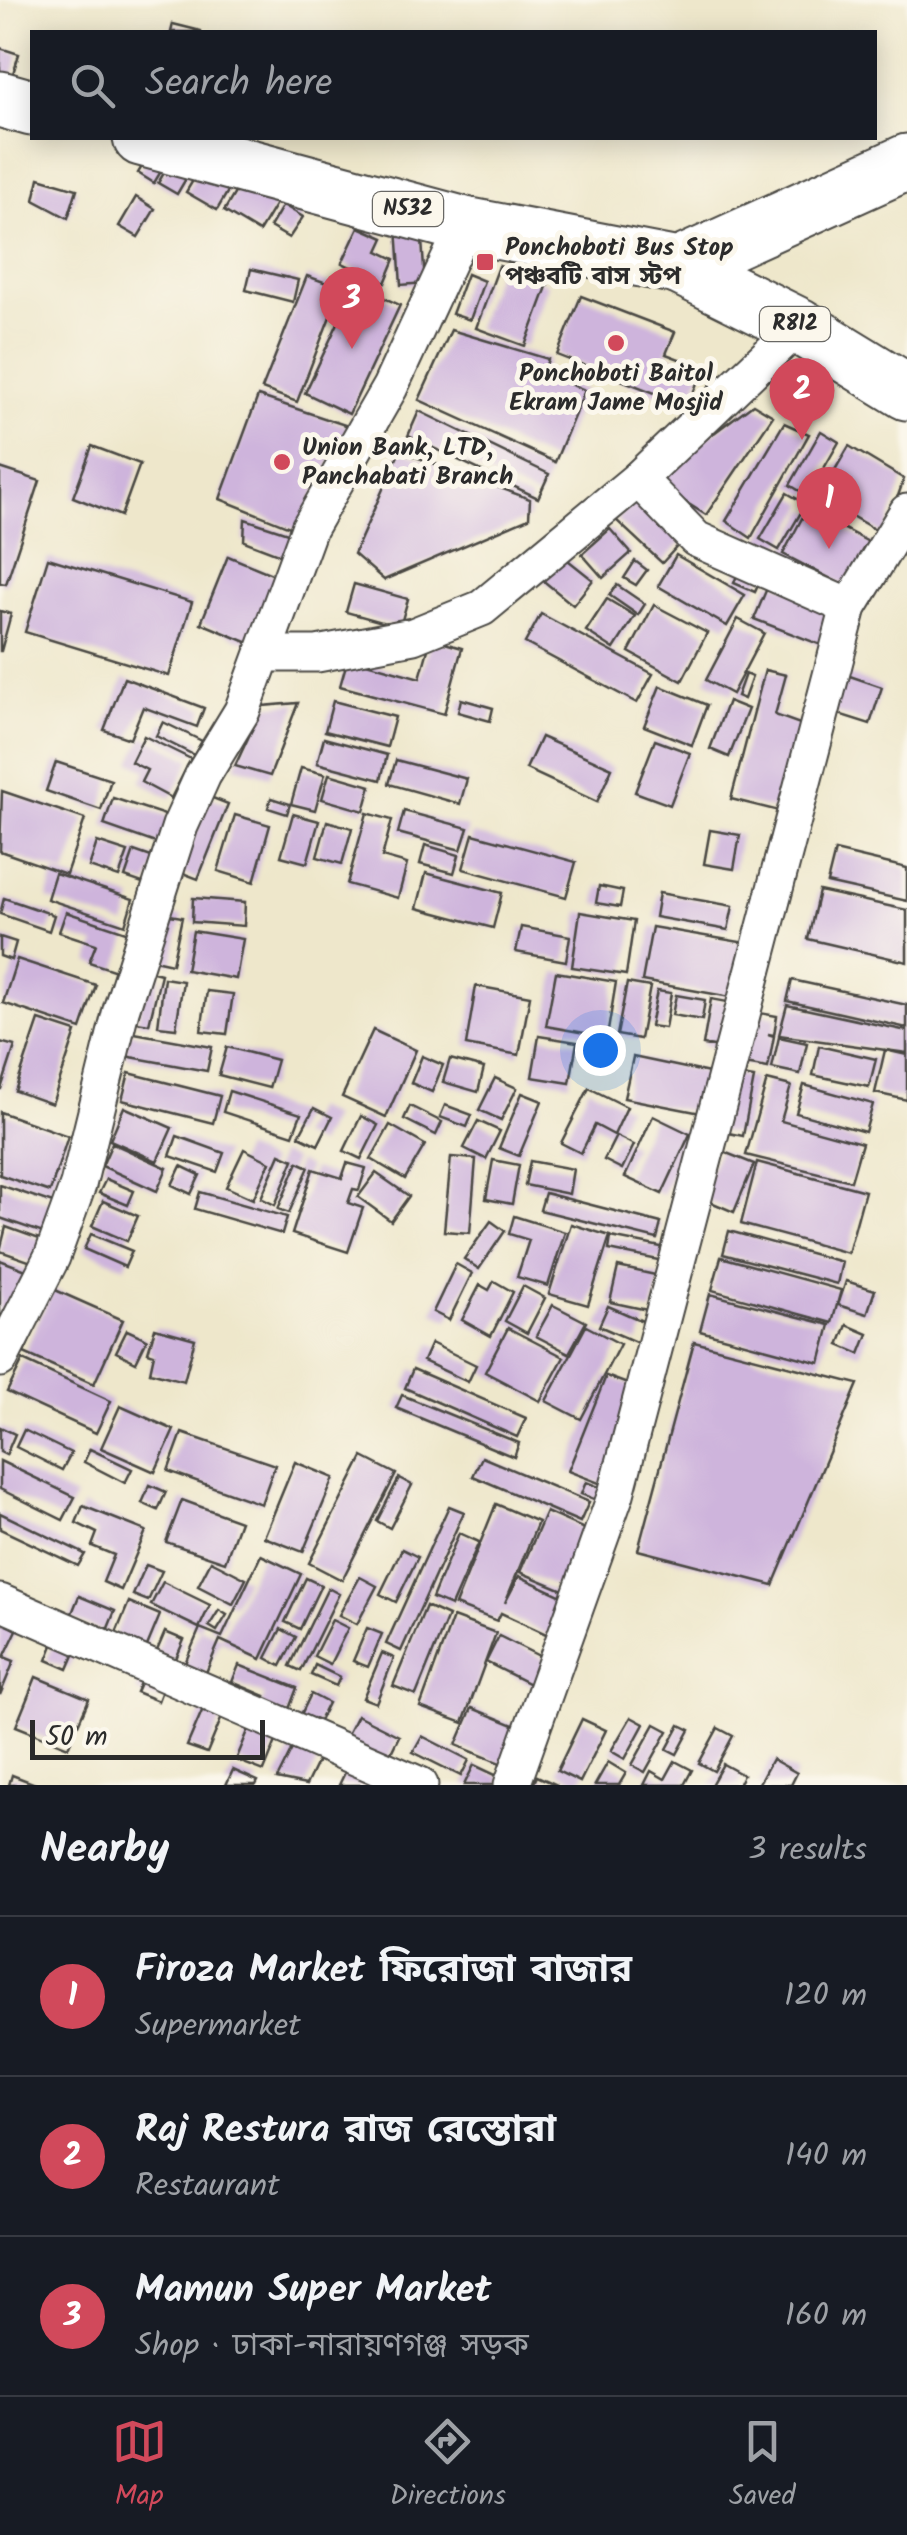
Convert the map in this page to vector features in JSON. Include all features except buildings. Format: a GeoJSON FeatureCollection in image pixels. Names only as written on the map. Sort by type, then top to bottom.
{"type":"FeatureCollection","features":[{"type":"Feature","properties":{"kind":"main road"},"geometry":{"type":"LineString","coordinates":[[0,100],[30,108]]}},
{"type":"Feature","properties":{"kind":"main road","name":"N532"},"geometry":{"type":"LineString","coordinates":[[150,140],[465,224],[678,266]]}},
{"type":"Feature","properties":{"kind":"main road"},"geometry":{"type":"LineString","coordinates":[[678,266],[907,162]]}},
{"type":"Feature","properties":{"kind":"main road","name":"R812"},"geometry":{"type":"LineString","coordinates":[[678,266],[799,326],[907,392]]}},
{"type":"Feature","properties":{"kind":"street"},"geometry":{"type":"LineString","coordinates":[[0,1358],[52,1257],[78,1186],[120,1010],[174,844],[203,775],[242,711],[309,528],[390,387],[465,224]]}},
{"type":"Feature","properties":{"kind":"street"},"geometry":{"type":"LineString","coordinates":[[264,654],[316,654],[413,636],[482,608],[638,479],[799,326]]}},
{"type":"Feature","properties":{"kind":"street"},"geometry":{"type":"LineString","coordinates":[[638,479],[696,539],[849,607]]}},
{"type":"Feature","properties":{"kind":"street"},"geometry":{"type":"LineString","coordinates":[[512,1785],[616,1494],[849,607],[907,512]]}},
{"type":"Feature","properties":{"kind":"street"},"geometry":{"type":"LineString","coordinates":[[0,1602],[420,1785]]}},
{"type":"Feature","properties":{"kind":"place","name":"Ponchoboti Bus Stop পঞ্চবটি বাস স্টপ"},"geometry":{"type":"Point","coordinates":[485,262]}},
{"type":"Feature","properties":{"kind":"place","name":"Ponchoboti Baitol Ekram Jame Mosjid"},"geometry":{"type":"Point","coordinates":[616,343]}},
{"type":"Feature","properties":{"kind":"place","name":"Mamun Super Market"},"geometry":{"type":"Point","coordinates":[352,349]}},
{"type":"Feature","properties":{"kind":"place","name":"Raj Restura রাজ রেস্তোরা"},"geometry":{"type":"Point","coordinates":[802,440]}},
{"type":"Feature","properties":{"kind":"place","name":"Union Bank, LTD, Panchabati Branch"},"geometry":{"type":"Point","coordinates":[282,462]}},
{"type":"Feature","properties":{"kind":"place","name":"Firoza Market ফিরোজা বাজার"},"geometry":{"type":"Point","coordinates":[829,549]}}]}
